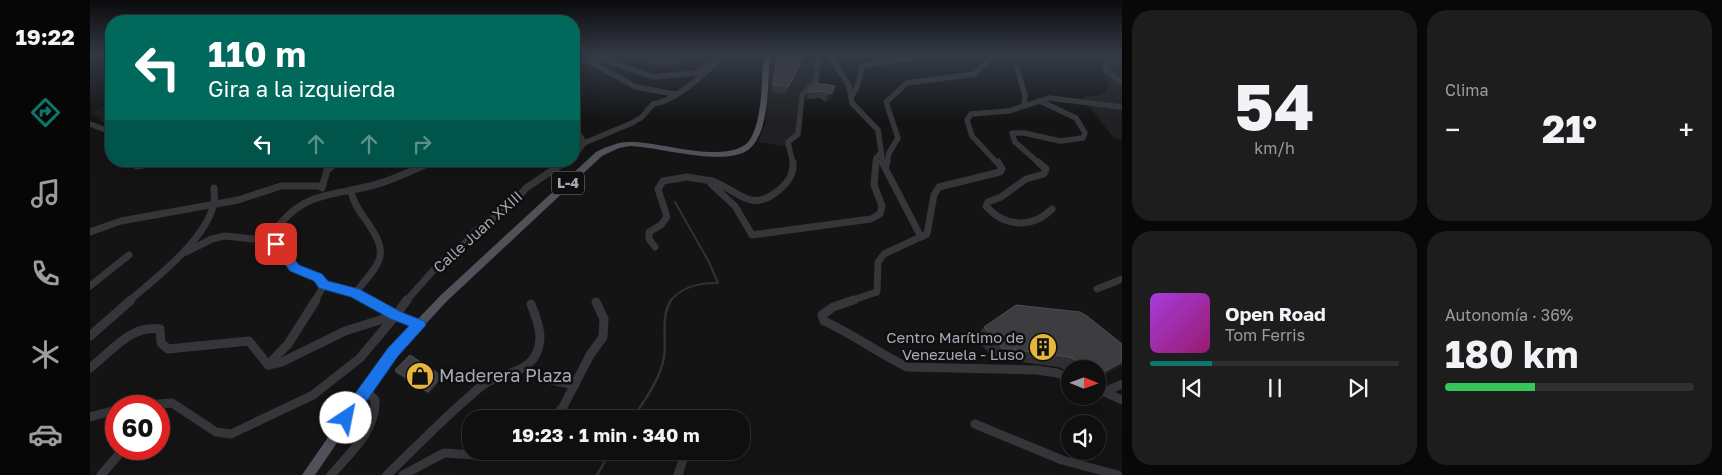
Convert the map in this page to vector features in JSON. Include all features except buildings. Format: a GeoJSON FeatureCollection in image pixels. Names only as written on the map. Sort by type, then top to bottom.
{"type":"FeatureCollection","features":[{"type":"Feature","properties":{"kind":"main road","name":"L-4"},"geometry":{"type":"LineString","coordinates":[[308,475],[393,352],[472,272],[599,154],[606,150],[633,143],[717,155],[745,149],[752,143],[759,123],[764,77]]}},
{"type":"Feature","properties":{"kind":"street"},"geometry":{"type":"LineString","coordinates":[[618,77],[636,87],[674,94]]}},
{"type":"Feature","properties":{"kind":"street"},"geometry":{"type":"LineString","coordinates":[[580,148],[584,143],[632,123],[642,117],[653,104],[662,103],[701,77]]}},
{"type":"Feature","properties":{"kind":"street"},"geometry":{"type":"LineString","coordinates":[[656,247],[649,240],[649,232],[661,225],[667,216],[658,189],[663,181],[700,177],[718,182],[743,198],[758,203],[770,199],[789,182],[793,160],[788,142],[798,134],[802,94],[814,85],[818,77]]}},
{"type":"Feature","properties":{"kind":"street"},"geometry":{"type":"LineString","coordinates":[[844,77],[855,107],[878,130],[882,162],[886,172],[908,209],[921,237]]}},
{"type":"Feature","properties":{"kind":"street"},"geometry":{"type":"LineString","coordinates":[[851,98],[857,87],[859,77]]}},
{"type":"Feature","properties":{"kind":"street"},"geometry":{"type":"LineString","coordinates":[[886,172],[886,159],[898,138],[886,102],[907,83],[950,77]]}},
{"type":"Feature","properties":{"kind":"street"},"geometry":{"type":"LineString","coordinates":[[1020,77],[1025,95],[1024,106]]}},
{"type":"Feature","properties":{"kind":"street"},"geometry":{"type":"LineString","coordinates":[[1061,375],[1037,370],[907,367],[824,320],[822,315],[833,307],[867,297],[877,292],[878,262],[884,254],[926,234],[934,195],[939,187],[994,174],[1002,169],[981,149],[968,131],[966,120],[976,112],[1009,111],[1039,101],[1058,98],[1122,107]]}},
{"type":"Feature","properties":{"kind":"street"},"geometry":{"type":"LineString","coordinates":[[1039,101],[1076,118],[1085,133],[1083,138],[1060,141],[1024,133],[1012,133],[1015,142],[1046,169],[1044,174],[1026,179],[1001,197],[988,202],[986,206],[998,220],[1009,223],[1038,221],[1052,209]]}},
{"type":"Feature","properties":{"kind":"street"},"geometry":{"type":"LineString","coordinates":[[90,124],[96,125],[105,131]]}},
{"type":"Feature","properties":{"kind":"street"},"geometry":{"type":"LineString","coordinates":[[580,136],[584,143]]}},
{"type":"Feature","properties":{"kind":"street"},"geometry":{"type":"LineString","coordinates":[[712,181],[711,184],[729,199],[739,212],[743,225],[752,235],[871,220],[880,214],[882,206],[874,184],[876,158],[881,153]]}},
{"type":"Feature","properties":{"kind":"street"},"geometry":{"type":"LineString","coordinates":[[324,195],[321,186],[327,170],[331,167]]}},
{"type":"Feature","properties":{"kind":"street"},"geometry":{"type":"LineString","coordinates":[[271,236],[278,224],[291,214],[324,195],[396,178],[421,167]]}},
{"type":"Feature","properties":{"kind":"street","name":"Calle Juan XXIII"},"geometry":{"type":"LineString","coordinates":[[170,403],[216,432],[232,434],[313,395],[360,358],[408,298],[440,263],[475,231],[513,204],[526,188],[560,167]]}},
{"type":"Feature","properties":{"kind":"street"},"geometry":{"type":"LineString","coordinates":[[90,232],[135,217],[247,198],[281,186],[321,186]]}},
{"type":"Feature","properties":{"kind":"street"},"geometry":{"type":"LineString","coordinates":[[90,336],[183,253],[196,237],[214,204],[214,188]]}},
{"type":"Feature","properties":{"kind":"street"},"geometry":{"type":"LineString","coordinates":[[351,190],[352,200],[374,231],[382,245],[383,253],[379,263],[355,293]]}},
{"type":"Feature","properties":{"kind":"street"},"geometry":{"type":"LineString","coordinates":[[183,253],[212,238],[225,236],[253,239],[271,236]]}},
{"type":"Feature","properties":{"kind":"street"},"geometry":{"type":"LineString","coordinates":[[271,236],[294,268],[318,277],[324,285],[355,293],[419,325]]}},
{"type":"Feature","properties":{"kind":"street"},"geometry":{"type":"LineString","coordinates":[[90,286],[129,255]]}},
{"type":"Feature","properties":{"kind":"street"},"geometry":{"type":"LineString","coordinates":[[90,281],[99,279]]}},
{"type":"Feature","properties":{"kind":"street"},"geometry":{"type":"LineString","coordinates":[[1097,289],[1122,279]]}},
{"type":"Feature","properties":{"kind":"street"},"geometry":{"type":"LineString","coordinates":[[268,366],[288,344],[324,285]]}},
{"type":"Feature","properties":{"kind":"street"},"geometry":{"type":"LineString","coordinates":[[560,410],[604,333],[603,315],[596,302]]}},
{"type":"Feature","properties":{"kind":"street"},"geometry":{"type":"LineString","coordinates":[[387,475],[444,419],[486,383],[510,375],[532,360],[539,347],[540,336],[538,323],[531,304]]}},
{"type":"Feature","properties":{"kind":"street"},"geometry":{"type":"LineString","coordinates":[[268,366],[282,362],[346,331],[396,315]]}},
{"type":"Feature","properties":{"kind":"street"},"geometry":{"type":"LineString","coordinates":[[90,368],[117,344],[135,332],[152,327],[160,329],[161,343],[168,349],[249,341],[257,350],[260,360],[268,366]]}},
{"type":"Feature","properties":{"kind":"street"},"geometry":{"type":"LineString","coordinates":[[546,379],[575,386]]}},
{"type":"Feature","properties":{"kind":"street"},"geometry":{"type":"LineString","coordinates":[[1106,389],[1122,384]]}},
{"type":"Feature","properties":{"kind":"street"},"geometry":{"type":"LineString","coordinates":[[331,475],[360,440],[374,415],[375,400],[365,390]]}},
{"type":"Feature","properties":{"kind":"street"},"geometry":{"type":"LineString","coordinates":[[1106,393],[1122,400]]}},
{"type":"Feature","properties":{"kind":"street"},"geometry":{"type":"LineString","coordinates":[[90,417],[105,413]]}},
{"type":"Feature","properties":{"kind":"street"},"geometry":{"type":"LineString","coordinates":[[975,424],[1009,440],[1062,460],[1118,475]]}},
{"type":"Feature","properties":{"kind":"street"},"geometry":{"type":"LineString","coordinates":[[403,475],[444,452],[462,454]]}},
{"type":"Feature","properties":{"kind":"street"},"geometry":{"type":"LineString","coordinates":[[101,475],[114,460]]}},
{"type":"Feature","properties":{"kind":"street"},"geometry":{"type":"LineString","coordinates":[[678,475],[683,460]]}},
{"type":"Feature","properties":{"kind":"shaded area"},"geometry":{"type":"Polygon","coordinates":[[[769,77],[819,77],[818,80],[802,94],[800,126],[789,147],[758,142],[765,124],[769,77]]]}},
{"type":"Feature","properties":{"kind":"shaded area"},"geometry":{"type":"Polygon","coordinates":[[[1104,77],[1122,77],[1122,140],[1113,137],[1082,97],[1100,95],[1106,92],[1108,85],[1104,77]]]}},
{"type":"Feature","properties":{"kind":"shaded area"},"geometry":{"type":"Polygon","coordinates":[[[105,106],[105,124],[91,113],[105,106]]]}},
{"type":"Feature","properties":{"kind":"waterway"},"geometry":{"type":"LineString","coordinates":[[671,300],[680,292],[692,286],[718,283],[709,262],[675,202]]}},
{"type":"Feature","properties":{"kind":"waterway"},"geometry":{"type":"LineString","coordinates":[[638,410],[651,389],[662,365],[665,350],[664,328],[671,300]]}},
{"type":"Feature","properties":{"kind":"waterway"},"geometry":{"type":"LineString","coordinates":[[597,475],[606,460]]}},
{"type":"Feature","properties":{"kind":"place","name":"Centro Marítimo de Venezuela - Luso"},"geometry":{"type":"Point","coordinates":[1043,347]}},
{"type":"Feature","properties":{"kind":"place","name":"Maderera Plaza"},"geometry":{"type":"Point","coordinates":[420,376]}},
{"type":"Feature","properties":{"kind":"route"},"geometry":{"type":"LineString","coordinates":[[276,244],[294,268],[318,277],[324,285],[342,288],[355,293],[419,325],[393,352],[346,418]]}}]}
